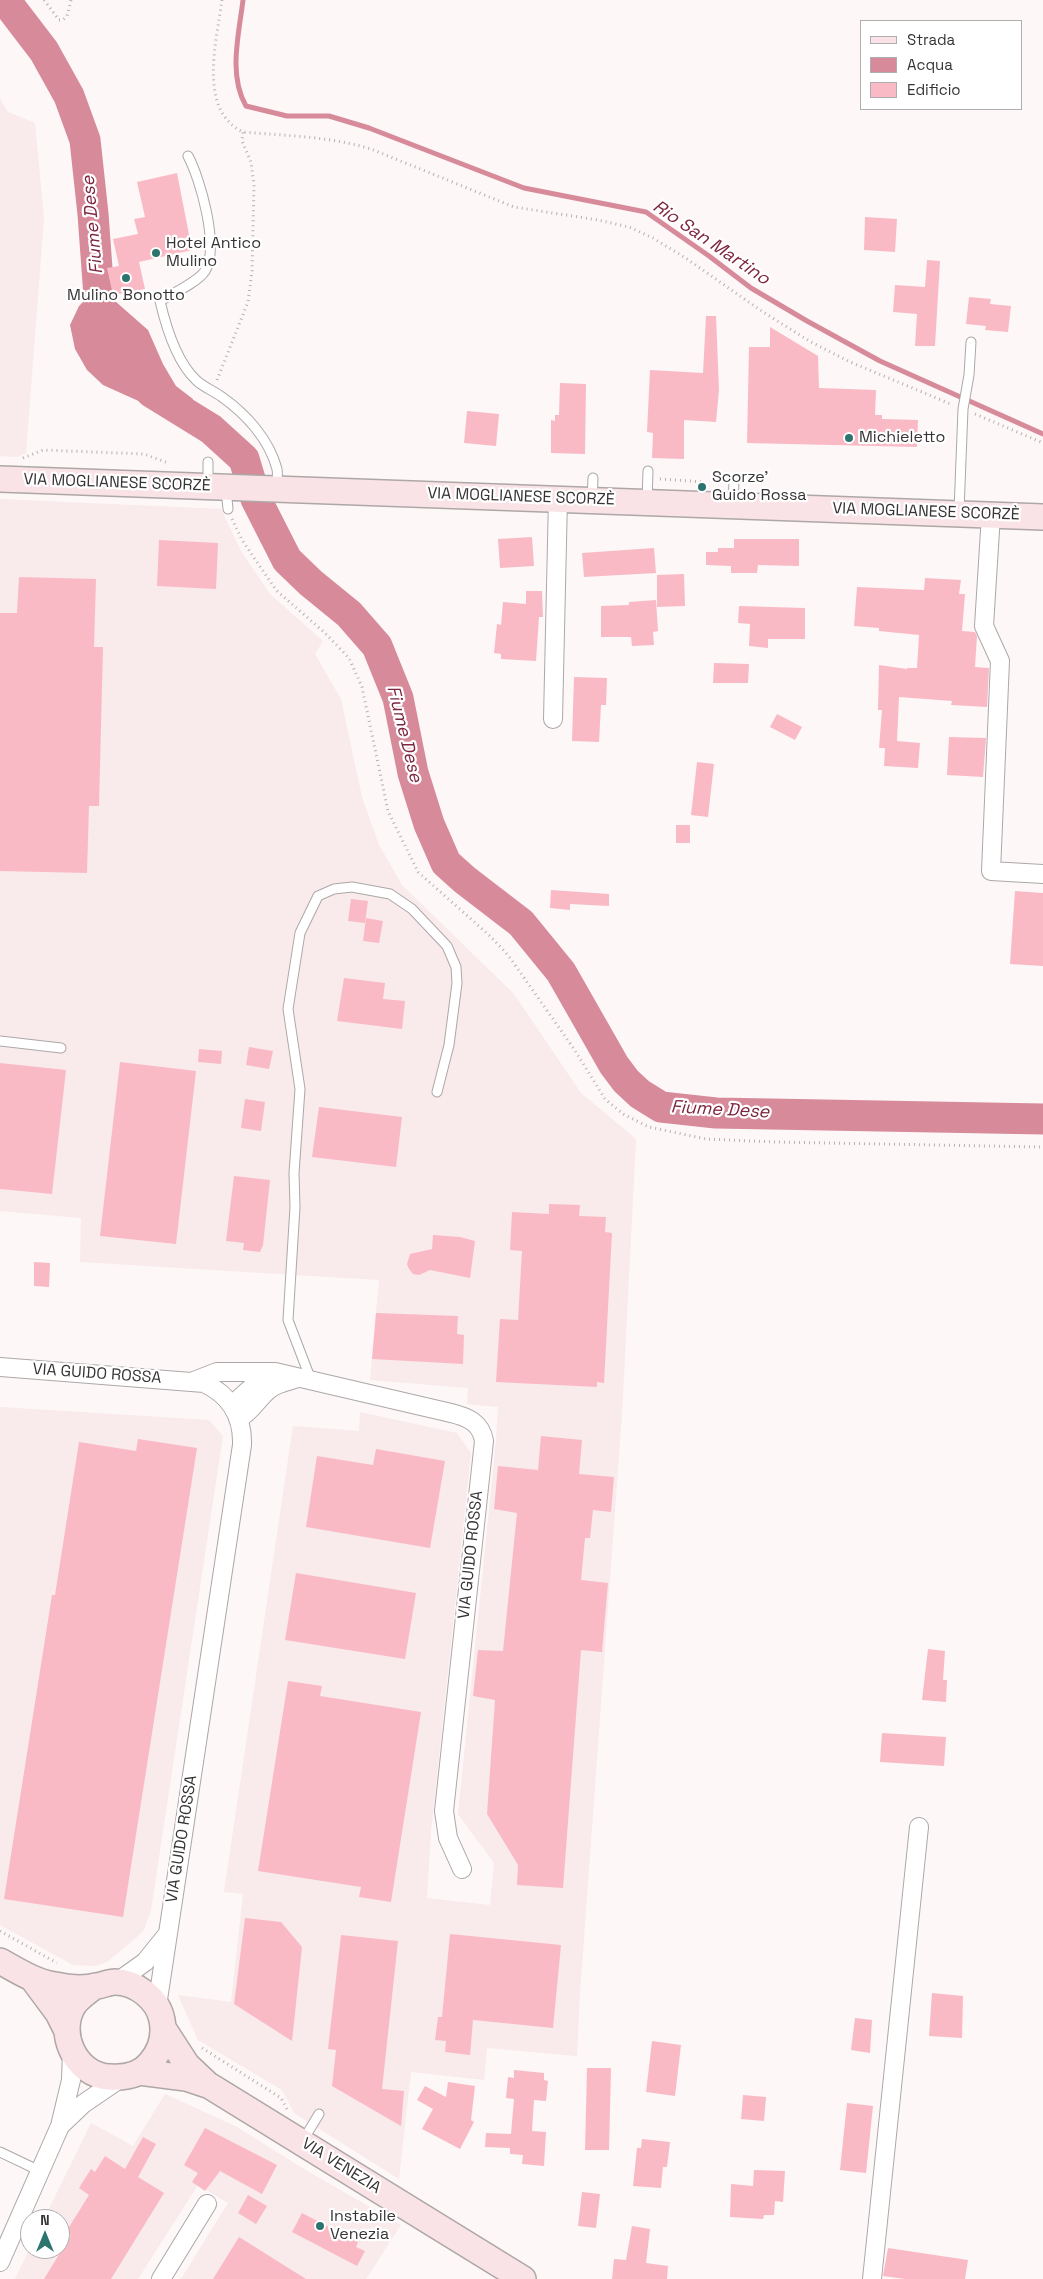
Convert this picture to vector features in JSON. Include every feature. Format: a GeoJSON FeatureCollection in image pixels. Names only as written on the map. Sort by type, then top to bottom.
{"type":"FeatureCollection","features":[{"type":"Feature","properties":{"kind":"main road","name":"VIA MOGLIANESE SCORZÈ"},"geometry":{"type":"LineString","coordinates":[[8,470],[219,486],[558,498],[592,489],[647,502],[1043,517]]}},
{"type":"Feature","properties":{"kind":"main road","name":"VIA VENEZIA"},"geometry":{"type":"LineString","coordinates":[[0,1961],[32,1978],[54,1985],[72,1988],[106,1984],[133,1986],[147,1994],[187,2065],[210,2086],[523,2279]]}},
{"type":"Feature","properties":{"kind":"main road","name":"VIA VENEZIA"},"geometry":{"type":"LineString","coordinates":[[32,1978],[58,2013],[80,2063],[92,2072],[106,2077],[130,2075],[186,2078],[210,2086]]}},
{"type":"Feature","properties":{"kind":"main road"},"geometry":{"type":"LineString","coordinates":[[69,2041],[69,2017],[74,2004],[84,1994],[106,1984]]}},
{"type":"Feature","properties":{"kind":"main road"},"geometry":{"type":"LineString","coordinates":[[130,2075],[150,2064],[157,2054],[162,2041],[160,2017]]}},
{"type":"Feature","properties":{"kind":"street"},"geometry":{"type":"LineString","coordinates":[[553,719],[558,498]]}},
{"type":"Feature","properties":{"kind":"street"},"geometry":{"type":"LineString","coordinates":[[991,514],[984,626],[1000,661],[991,871],[1043,874]]}},
{"type":"Feature","properties":{"kind":"street","name":"VIA GUIDO ROSSA"},"geometry":{"type":"LineString","coordinates":[[0,1367],[194,1381],[214,1388],[235,1411],[242,1427],[242,1446],[167,1933],[160,2017]]}},
{"type":"Feature","properties":{"kind":"street","name":"VIA GUIDO ROSSA"},"geometry":{"type":"LineString","coordinates":[[194,1381],[217,1372],[275,1372],[468,1418],[479,1427],[483,1435],[444,1811],[448,1838],[462,1869]]}},
{"type":"Feature","properties":{"kind":"street"},"geometry":{"type":"LineString","coordinates":[[235,1411],[260,1380],[275,1372]]}},
{"type":"Feature","properties":{"kind":"street"},"geometry":{"type":"LineString","coordinates":[[235,1411],[248,1413],[258,1399],[272,1387],[304,1379]]}},
{"type":"Feature","properties":{"kind":"street"},"geometry":{"type":"LineString","coordinates":[[872,2279],[919,1827]]}},
{"type":"Feature","properties":{"kind":"street","name":"VIA GUIDO ROSSA"},"geometry":{"type":"LineString","coordinates":[[106,1984],[145,1962],[167,1933]]}},
{"type":"Feature","properties":{"kind":"street"},"geometry":{"type":"LineString","coordinates":[[0,2262],[60,2126],[71,2080],[69,2041]]}},
{"type":"Feature","properties":{"kind":"street"},"geometry":{"type":"LineString","coordinates":[[60,2126],[83,2104],[130,2075]]}},
{"type":"Feature","properties":{"kind":"street"},"geometry":{"type":"LineString","coordinates":[[161,2279],[207,2204]]}},
{"type":"Feature","properties":{"kind":"lane"},"geometry":{"type":"LineString","coordinates":[[188,156],[196,172],[207,220],[211,239],[210,257],[206,271],[160,301],[164,319],[182,361],[197,382],[213,390],[246,416],[258,432],[277,470],[271,488]]}},
{"type":"Feature","properties":{"kind":"lane"},"geometry":{"type":"LineString","coordinates":[[959,514],[964,406],[968,386],[971,342]]}},
{"type":"Feature","properties":{"kind":"lane"},"geometry":{"type":"LineString","coordinates":[[647,502],[648,471]]}},
{"type":"Feature","properties":{"kind":"lane"},"geometry":{"type":"LineString","coordinates":[[733,505],[734,481]]}},
{"type":"Feature","properties":{"kind":"lane"},"geometry":{"type":"LineString","coordinates":[[304,1379],[288,1320],[295,1207],[294,1173],[300,1089],[288,1009],[300,933],[318,896],[334,889],[352,888],[390,894],[412,908],[447,946],[456,967],[457,983],[449,1045],[437,1092]]}},
{"type":"Feature","properties":{"kind":"lane"},"geometry":{"type":"LineString","coordinates":[[0,1041],[61,1048]]}},
{"type":"Feature","properties":{"kind":"lane"},"geometry":{"type":"LineString","coordinates":[[302,2142],[320,2114]]}},
{"type":"Feature","properties":{"kind":"lane"},"geometry":{"type":"LineString","coordinates":[[1,2155],[40,2171]]}},
{"type":"Feature","properties":{"kind":"path"},"geometry":{"type":"LineString","coordinates":[[44,0],[59,20],[63,20],[67,16],[71,0]]}},
{"type":"Feature","properties":{"kind":"path"},"geometry":{"type":"LineString","coordinates":[[222,0],[213,91],[221,114],[229,124],[243,132],[303,135],[352,143],[514,207],[598,220],[629,227],[653,238],[687,259],[763,312],[811,342],[848,361],[964,406],[1043,443]]}},
{"type":"Feature","properties":{"kind":"path"},"geometry":{"type":"LineString","coordinates":[[213,390],[248,302],[252,271],[254,184],[251,162],[242,141],[243,132]]}},
{"type":"Feature","properties":{"kind":"path"},"geometry":{"type":"LineString","coordinates":[[8,470],[43,450],[144,454],[169,464]]}},
{"type":"Feature","properties":{"kind":"path"},"geometry":{"type":"LineString","coordinates":[[219,486],[242,540],[276,590],[325,633],[349,658],[362,687],[388,811],[418,872],[490,936],[508,955],[574,1049],[605,1099],[623,1114],[648,1127],[706,1139],[774,1142],[1043,1146]]}},
{"type":"Feature","properties":{"kind":"path"},"geometry":{"type":"LineString","coordinates":[[0,1931],[62,1966]]}},
{"type":"Feature","properties":{"kind":"shaded area"},"geometry":{"type":"Polygon","coordinates":[[[0,99],[8,112],[35,123],[44,218],[26,453],[17,457],[0,456],[0,99]]]}},
{"type":"Feature","properties":{"kind":"shaded area"},"geometry":{"type":"Polygon","coordinates":[[[0,499],[221,509],[241,551],[270,594],[323,641],[315,654],[341,699],[362,797],[379,845],[402,885],[514,994],[581,1093],[636,1139],[622,1414],[577,2056],[487,2048],[484,2080],[411,2072],[399,2179],[294,2113],[282,2090],[198,2040],[178,1995],[231,2002],[243,1894],[224,1892],[293,1426],[359,1431],[360,1412],[457,1433],[471,1453],[431,1832],[427,1898],[490,1905],[494,1863],[458,1814],[498,1407],[467,1404],[468,1388],[370,1380],[379,1280],[80,1262],[81,1218],[0,1211],[0,499]]]}},
{"type":"Feature","properties":{"kind":"shaded area"},"geometry":{"type":"Polygon","coordinates":[[[0,1407],[209,1420],[223,1436],[151,1910],[144,1930],[138,1936],[107,1962],[95,1966],[73,1965],[0,1925],[0,1407]]]}},
{"type":"Feature","properties":{"kind":"shaded area"},"geometry":{"type":"Polygon","coordinates":[[[165,2094],[237,2127],[304,2169],[401,2225],[366,2279],[181,2279],[228,2203],[198,2185],[138,2279],[15,2279],[25,2259],[70,2259],[70,2209],[49,2209],[91,2123],[133,2146],[165,2094]]]}},
{"type":"Feature","properties":{"kind":"water"},"geometry":{"type":"Polygon","coordinates":[[[112,292],[115,301],[148,330],[163,364],[176,386],[193,399],[185,422],[103,385],[87,370],[75,349],[70,325],[79,306],[90,295],[112,292]]]}},
{"type":"Feature","properties":{"kind":"building"},"geometry":{"type":"Polygon","coordinates":[[[177,173],[192,250],[139,262],[145,289],[113,295],[107,268],[119,266],[113,239],[138,234],[134,219],[145,217],[137,182],[177,173]]]}},
{"type":"Feature","properties":{"kind":"building"},"geometry":{"type":"Polygon","coordinates":[[[865,217],[897,219],[895,252],[864,250],[865,217]]]}},
{"type":"Feature","properties":{"kind":"building"},"geometry":{"type":"Polygon","coordinates":[[[927,260],[940,261],[935,346],[915,346],[917,314],[893,312],[895,285],[925,287],[927,260]]]}},
{"type":"Feature","properties":{"kind":"building"},"geometry":{"type":"Polygon","coordinates":[[[969,297],[991,299],[990,304],[1011,306],[1008,332],[985,330],[986,326],[966,324],[969,297]]]}},
{"type":"Feature","properties":{"kind":"building"},"geometry":{"type":"Polygon","coordinates":[[[706,316],[716,316],[719,390],[716,422],[684,420],[684,459],[652,458],[653,433],[647,432],[650,370],[703,373],[706,316]]]}},
{"type":"Feature","properties":{"kind":"building"},"geometry":{"type":"Polygon","coordinates":[[[770,327],[818,356],[819,388],[876,390],[875,415],[882,415],[882,419],[918,420],[917,447],[747,443],[749,347],[770,347],[770,327]]]}},
{"type":"Feature","properties":{"kind":"building"},"geometry":{"type":"Polygon","coordinates":[[[560,383],[586,384],[585,454],[551,453],[551,420],[555,421],[555,415],[559,415],[560,383]]]}},
{"type":"Feature","properties":{"kind":"building"},"geometry":{"type":"Polygon","coordinates":[[[467,411],[499,414],[496,446],[464,443],[467,411]]]}},
{"type":"Feature","properties":{"kind":"building"},"geometry":{"type":"Polygon","coordinates":[[[532,537],[534,566],[500,568],[498,539],[532,537]]]}},
{"type":"Feature","properties":{"kind":"building"},"geometry":{"type":"Polygon","coordinates":[[[734,539],[799,539],[799,566],[758,565],[757,573],[731,573],[731,566],[706,565],[706,552],[718,552],[718,548],[734,548],[734,539]]]}},
{"type":"Feature","properties":{"kind":"building"},"geometry":{"type":"Polygon","coordinates":[[[159,540],[218,543],[216,589],[157,586],[159,540]]]}},
{"type":"Feature","properties":{"kind":"building"},"geometry":{"type":"Polygon","coordinates":[[[654,548],[656,573],[584,577],[582,553],[654,548]]]}},
{"type":"Feature","properties":{"kind":"building"},"geometry":{"type":"Polygon","coordinates":[[[684,574],[685,606],[657,607],[657,575],[684,574]]]}},
{"type":"Feature","properties":{"kind":"building"},"geometry":{"type":"Polygon","coordinates":[[[19,577],[96,579],[94,647],[103,647],[99,806],[89,806],[87,873],[0,871],[0,613],[17,613],[19,577]]]}},
{"type":"Feature","properties":{"kind":"building"},"geometry":{"type":"Polygon","coordinates":[[[925,578],[961,580],[959,594],[965,594],[962,631],[975,632],[977,636],[975,667],[989,668],[987,707],[951,705],[952,701],[899,697],[897,741],[920,743],[918,768],[884,766],[885,748],[879,748],[882,710],[878,710],[879,665],[907,669],[917,668],[919,635],[879,631],[879,628],[854,626],[857,587],[924,590],[925,578]]]}},
{"type":"Feature","properties":{"kind":"building"},"geometry":{"type":"Polygon","coordinates":[[[526,591],[542,591],[543,617],[539,617],[536,661],[501,659],[501,654],[494,653],[497,624],[501,625],[503,602],[526,604],[526,591]]]}},
{"type":"Feature","properties":{"kind":"building"},"geometry":{"type":"Polygon","coordinates":[[[656,600],[658,631],[653,632],[654,645],[632,646],[631,637],[601,637],[601,606],[629,605],[629,602],[656,600]]]}},
{"type":"Feature","properties":{"kind":"building"},"geometry":{"type":"Polygon","coordinates":[[[739,606],[805,608],[805,639],[768,639],[768,648],[749,646],[750,624],[738,623],[739,606]]]}},
{"type":"Feature","properties":{"kind":"building"},"geometry":{"type":"Polygon","coordinates":[[[714,663],[749,664],[748,683],[713,683],[714,663]]]}},
{"type":"Feature","properties":{"kind":"building"},"geometry":{"type":"Polygon","coordinates":[[[574,677],[607,678],[606,705],[601,705],[599,742],[572,741],[574,677]]]}},
{"type":"Feature","properties":{"kind":"building"},"geometry":{"type":"Polygon","coordinates":[[[777,714],[802,727],[795,740],[770,727],[777,714]]]}},
{"type":"Feature","properties":{"kind":"building"},"geometry":{"type":"Polygon","coordinates":[[[949,737],[986,738],[983,777],[947,775],[949,737]]]}},
{"type":"Feature","properties":{"kind":"building"},"geometry":{"type":"Polygon","coordinates":[[[697,762],[714,764],[708,817],[691,815],[697,762]]]}},
{"type":"Feature","properties":{"kind":"building"},"geometry":{"type":"Polygon","coordinates":[[[676,825],[690,825],[690,843],[676,843],[676,825]]]}},
{"type":"Feature","properties":{"kind":"building"},"geometry":{"type":"Polygon","coordinates":[[[551,890],[609,894],[609,906],[570,904],[570,910],[550,908],[551,890]]]}},
{"type":"Feature","properties":{"kind":"building"},"geometry":{"type":"Polygon","coordinates":[[[1015,891],[1043,893],[1043,966],[1010,964],[1015,891]]]}},
{"type":"Feature","properties":{"kind":"building"},"geometry":{"type":"Polygon","coordinates":[[[351,899],[368,901],[365,923],[348,921],[351,899]]]}},
{"type":"Feature","properties":{"kind":"building"},"geometry":{"type":"Polygon","coordinates":[[[366,918],[383,921],[379,943],[363,941],[366,918]]]}},
{"type":"Feature","properties":{"kind":"building"},"geometry":{"type":"Polygon","coordinates":[[[344,978],[385,983],[383,999],[405,1001],[402,1029],[337,1021],[344,978]]]}},
{"type":"Feature","properties":{"kind":"building"},"geometry":{"type":"Polygon","coordinates":[[[249,1047],[273,1051],[269,1069],[246,1065],[249,1047]]]}},
{"type":"Feature","properties":{"kind":"building"},"geometry":{"type":"Polygon","coordinates":[[[199,1049],[222,1051],[221,1064],[198,1062],[199,1049]]]}},
{"type":"Feature","properties":{"kind":"building"},"geometry":{"type":"Polygon","coordinates":[[[120,1062],[196,1071],[176,1244],[100,1236],[120,1062]]]}},
{"type":"Feature","properties":{"kind":"building"},"geometry":{"type":"Polygon","coordinates":[[[0,1063],[66,1070],[52,1194],[0,1189],[0,1063]]]}},
{"type":"Feature","properties":{"kind":"building"},"geometry":{"type":"Polygon","coordinates":[[[245,1099],[265,1102],[261,1131],[241,1128],[245,1099]]]}},
{"type":"Feature","properties":{"kind":"building"},"geometry":{"type":"Polygon","coordinates":[[[319,1107],[402,1117],[396,1167],[312,1157],[319,1107]]]}},
{"type":"Feature","properties":{"kind":"building"},"geometry":{"type":"Polygon","coordinates":[[[234,1176],[270,1180],[263,1245],[260,1252],[243,1250],[244,1243],[226,1241],[234,1176]]]}},
{"type":"Feature","properties":{"kind":"building"},"geometry":{"type":"Polygon","coordinates":[[[549,1204],[580,1205],[579,1216],[606,1217],[605,1232],[612,1233],[604,1383],[597,1382],[597,1387],[496,1382],[500,1319],[518,1320],[522,1251],[510,1250],[512,1212],[549,1214],[549,1204]]]}},
{"type":"Feature","properties":{"kind":"building"},"geometry":{"type":"Polygon","coordinates":[[[433,1235],[460,1237],[475,1241],[470,1278],[430,1270],[419,1275],[413,1274],[407,1264],[410,1254],[432,1249],[433,1235]]]}},
{"type":"Feature","properties":{"kind":"building"},"geometry":{"type":"Polygon","coordinates":[[[34,1262],[50,1263],[49,1287],[34,1286],[34,1262]]]}},
{"type":"Feature","properties":{"kind":"building"},"geometry":{"type":"Polygon","coordinates":[[[376,1313],[458,1316],[457,1334],[464,1335],[463,1364],[372,1359],[376,1313]]]}},
{"type":"Feature","properties":{"kind":"building"},"geometry":{"type":"Polygon","coordinates":[[[541,1436],[582,1440],[579,1474],[614,1477],[611,1512],[593,1510],[590,1538],[585,1538],[581,1580],[608,1583],[602,1652],[581,1650],[563,1888],[517,1885],[518,1865],[487,1814],[495,1700],[473,1696],[478,1650],[503,1651],[517,1513],[494,1509],[498,1466],[538,1470],[541,1436]]]}},
{"type":"Feature","properties":{"kind":"building"},"geometry":{"type":"Polygon","coordinates":[[[138,1439],[197,1448],[123,1917],[4,1899],[52,1595],[55,1595],[79,1442],[136,1451],[138,1439]]]}},
{"type":"Feature","properties":{"kind":"building"},"geometry":{"type":"Polygon","coordinates":[[[376,1449],[445,1461],[430,1548],[306,1527],[317,1456],[373,1465],[376,1449]]]}},
{"type":"Feature","properties":{"kind":"building"},"geometry":{"type":"Polygon","coordinates":[[[296,1573],[416,1593],[405,1659],[285,1640],[296,1573]]]}},
{"type":"Feature","properties":{"kind":"building"},"geometry":{"type":"Polygon","coordinates":[[[928,1649],[945,1651],[943,1680],[947,1680],[946,1702],[922,1700],[928,1649]]]}},
{"type":"Feature","properties":{"kind":"building"},"geometry":{"type":"Polygon","coordinates":[[[288,1681],[322,1686],[320,1696],[421,1712],[391,1902],[359,1897],[361,1887],[258,1871],[288,1681]]]}},
{"type":"Feature","properties":{"kind":"building"},"geometry":{"type":"Polygon","coordinates":[[[882,1733],[946,1737],[944,1766],[880,1762],[882,1733]]]}},
{"type":"Feature","properties":{"kind":"building"},"geometry":{"type":"Polygon","coordinates":[[[245,1918],[281,1922],[302,1947],[292,2041],[234,2004],[245,1918]]]}},
{"type":"Feature","properties":{"kind":"building"},"geometry":{"type":"Polygon","coordinates":[[[450,1934],[561,1945],[553,2028],[473,2020],[470,2055],[445,2052],[446,2041],[435,2040],[438,2017],[442,2017],[450,1934]]]}},
{"type":"Feature","properties":{"kind":"building"},"geometry":{"type":"Polygon","coordinates":[[[341,1935],[398,1941],[382,2089],[404,2091],[401,2126],[332,2086],[336,2050],[328,2049],[341,1935]]]}},
{"type":"Feature","properties":{"kind":"building"},"geometry":{"type":"Polygon","coordinates":[[[932,1993],[963,1996],[962,2038],[929,2036],[932,1993]]]}},
{"type":"Feature","properties":{"kind":"building"},"geometry":{"type":"Polygon","coordinates":[[[855,2018],[872,2020],[870,2053],[851,2050],[855,2018]]]}},
{"type":"Feature","properties":{"kind":"building"},"geometry":{"type":"Polygon","coordinates":[[[652,2041],[681,2045],[675,2096],[646,2092],[652,2041]]]}},
{"type":"Feature","properties":{"kind":"building"},"geometry":{"type":"Polygon","coordinates":[[[587,2068],[611,2068],[609,2150],[585,2150],[587,2068]]]}},
{"type":"Feature","properties":{"kind":"building"},"geometry":{"type":"Polygon","coordinates":[[[514,2070],[544,2073],[544,2080],[548,2081],[546,2101],[534,2100],[532,2131],[546,2132],[544,2166],[522,2164],[523,2155],[510,2154],[510,2148],[485,2147],[486,2133],[511,2134],[514,2099],[506,2098],[508,2077],[514,2078],[514,2070]]]}},
{"type":"Feature","properties":{"kind":"building"},"geometry":{"type":"Polygon","coordinates":[[[448,2082],[475,2086],[471,2120],[474,2122],[460,2149],[422,2129],[433,2109],[417,2100],[425,2086],[446,2097],[448,2082]]]}},
{"type":"Feature","properties":{"kind":"building"},"geometry":{"type":"Polygon","coordinates":[[[743,2095],[766,2097],[764,2121],[741,2119],[743,2095]]]}},
{"type":"Feature","properties":{"kind":"building"},"geometry":{"type":"Polygon","coordinates":[[[847,2103],[873,2106],[866,2173],[840,2170],[847,2103]]]}},
{"type":"Feature","properties":{"kind":"building"},"geometry":{"type":"Polygon","coordinates":[[[205,2128],[277,2165],[262,2194],[220,2171],[205,2191],[192,2182],[198,2173],[184,2165],[205,2128]]]}},
{"type":"Feature","properties":{"kind":"building"},"geometry":{"type":"Polygon","coordinates":[[[143,2137],[156,2144],[138,2177],[164,2193],[111,2279],[44,2279],[56,2259],[70,2259],[70,2226],[89,2195],[79,2188],[91,2169],[95,2172],[105,2156],[125,2169],[143,2137]]]}},
{"type":"Feature","properties":{"kind":"building"},"geometry":{"type":"Polygon","coordinates":[[[642,2139],[670,2142],[667,2167],[663,2167],[661,2188],[633,2186],[637,2148],[641,2148],[642,2139]]]}},
{"type":"Feature","properties":{"kind":"building"},"geometry":{"type":"Polygon","coordinates":[[[754,2170],[785,2171],[783,2202],[775,2201],[774,2215],[764,2215],[763,2219],[730,2217],[731,2184],[753,2186],[754,2170]]]}},
{"type":"Feature","properties":{"kind":"building"},"geometry":{"type":"Polygon","coordinates":[[[582,2192],[600,2194],[596,2228],[578,2226],[582,2192]]]}},
{"type":"Feature","properties":{"kind":"building"},"geometry":{"type":"Polygon","coordinates":[[[248,2195],[267,2206],[256,2224],[238,2213],[248,2195]]]}},
{"type":"Feature","properties":{"kind":"building"},"geometry":{"type":"Polygon","coordinates":[[[302,2213],[358,2242],[356,2247],[365,2251],[357,2266],[292,2232],[302,2213]]]}},
{"type":"Feature","properties":{"kind":"building"},"geometry":{"type":"Polygon","coordinates":[[[632,2226],[650,2229],[646,2263],[668,2266],[667,2279],[612,2279],[614,2259],[626,2260],[632,2226]]]}},
{"type":"Feature","properties":{"kind":"building"},"geometry":{"type":"Polygon","coordinates":[[[239,2237],[306,2279],[213,2279],[239,2237]]]}},
{"type":"Feature","properties":{"kind":"building"},"geometry":{"type":"Polygon","coordinates":[[[888,2248],[968,2260],[965,2279],[905,2279],[883,2276],[888,2248]]]}},
{"type":"Feature","properties":{"kind":"waterway","name":"Fiume Dese"},"geometry":{"type":"LineString","coordinates":[[5,0],[44,51],[69,96],[85,140],[93,214],[102,337]]}},
{"type":"Feature","properties":{"kind":"waterway","name":"Rio San Martino"},"geometry":{"type":"LineString","coordinates":[[243,0],[237,40],[236,68],[237,81],[246,106],[287,116],[329,116],[369,128],[524,188],[646,212],[751,288],[807,321],[880,361],[1043,434]]}},
{"type":"Feature","properties":{"kind":"waterway","name":"Fiume Dese"},"geometry":{"type":"LineString","coordinates":[[151,392],[211,429],[244,459],[256,499],[287,560],[311,583],[349,614],[377,646],[398,698],[413,773],[429,824],[446,863],[521,923],[561,972],[614,1065],[626,1081],[640,1094],[661,1107],[716,1113],[1043,1119]]}},
{"type":"Feature","properties":{"kind":"place","name":"Hotel Antico Mulino"},"geometry":{"type":"Point","coordinates":[156,253]}},
{"type":"Feature","properties":{"kind":"place","name":"Mulino Bonotto"},"geometry":{"type":"Point","coordinates":[126,278]}},
{"type":"Feature","properties":{"kind":"place","name":"Michieletto"},"geometry":{"type":"Point","coordinates":[849,438]}},
{"type":"Feature","properties":{"kind":"place","name":"Scorze' Guido Rossa"},"geometry":{"type":"Point","coordinates":[702,487]}},
{"type":"Feature","properties":{"kind":"place","name":"Instabile Venezia"},"geometry":{"type":"Point","coordinates":[320,2226]}}]}
